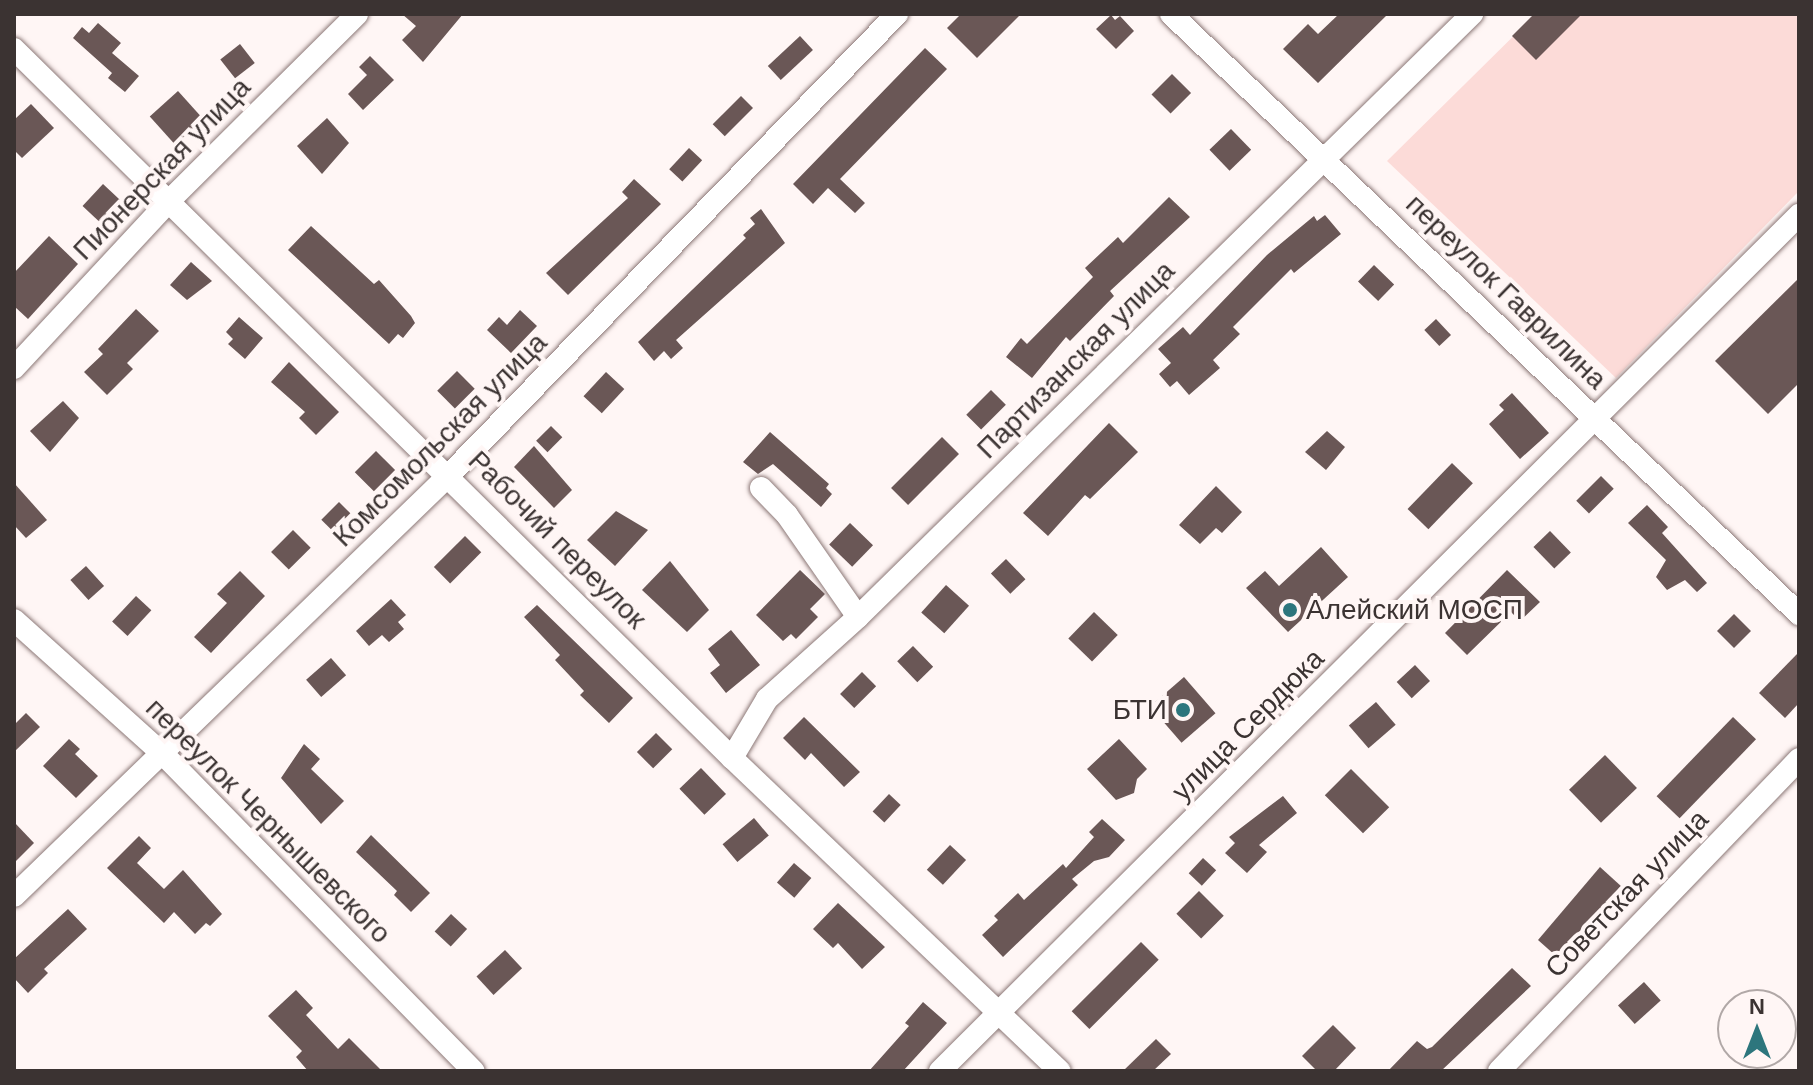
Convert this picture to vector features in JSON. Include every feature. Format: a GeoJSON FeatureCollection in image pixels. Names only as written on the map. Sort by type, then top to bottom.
{"type":"FeatureCollection","features":[{"type":"Feature","properties":{"kind":"street","name":"Пионерская улица"},"geometry":{"type":"LineString","coordinates":[[14,368],[169,201],[357,14]]}},
{"type":"Feature","properties":{"kind":"street","name":"Комсомольская улица"},"geometry":{"type":"LineString","coordinates":[[14,896],[165,756],[449,475],[897,14]]}},
{"type":"Feature","properties":{"kind":"street","name":"переулок Гаврилина"},"geometry":{"type":"LineString","coordinates":[[1171,14],[1799,614]]}},
{"type":"Feature","properties":{"kind":"street","name":"Партизанская улица"},"geometry":{"type":"LineString","coordinates":[[732,758],[767,699],[858,617],[1472,14]]}},
{"type":"Feature","properties":{"kind":"street","name":"Рабочий переулок"},"geometry":{"type":"LineString","coordinates":[[14,49],[449,475],[732,758],[1059,1071]]}},
{"type":"Feature","properties":{"kind":"street","name":"улица Сердюка"},"geometry":{"type":"LineString","coordinates":[[940,1071],[1799,215]]}},
{"type":"Feature","properties":{"kind":"street"},"geometry":{"type":"LineString","coordinates":[[761,488],[787,515],[858,617]]}},
{"type":"Feature","properties":{"kind":"street","name":"переулок Чернышевского"},"geometry":{"type":"LineString","coordinates":[[14,620],[165,756],[473,1071]]}},
{"type":"Feature","properties":{"kind":"street","name":"Советская улица"},"geometry":{"type":"LineString","coordinates":[[1499,1071],[1799,759]]}},
{"type":"Feature","properties":{"kind":"shaded area"},"geometry":{"type":"Polygon","coordinates":[[[1536,14],[1799,14],[1799,191],[1616,378],[1387,161],[1536,14]]]}},
{"type":"Feature","properties":{"kind":"building"},"geometry":{"type":"Polygon","coordinates":[[[402,14],[463,14],[423,62],[402,40],[416,26],[402,14]]]}},
{"type":"Feature","properties":{"kind":"building"},"geometry":{"type":"Polygon","coordinates":[[[961,14],[1021,14],[977,58],[947,28],[961,14]]]}},
{"type":"Feature","properties":{"kind":"building"},"geometry":{"type":"Polygon","coordinates":[[[1339,14],[1388,14],[1318,83],[1283,49],[1308,24],[1318,34],[1339,14]]]}},
{"type":"Feature","properties":{"kind":"building"},"geometry":{"type":"Polygon","coordinates":[[[1534,14],[1582,14],[1536,60],[1512,36],[1534,14]]]}},
{"type":"Feature","properties":{"kind":"building"},"geometry":{"type":"Polygon","coordinates":[[[1111,15],[1115,20],[1120,16],[1134,31],[1116,49],[1096,29],[1111,15]]]}},
{"type":"Feature","properties":{"kind":"building"},"geometry":{"type":"Polygon","coordinates":[[[98,23],[121,43],[112,53],[139,76],[125,92],[108,78],[112,73],[73,38],[82,27],[89,33],[98,23]]]}},
{"type":"Feature","properties":{"kind":"building"},"geometry":{"type":"Polygon","coordinates":[[[800,36],[813,50],[781,80],[768,66],[800,36]]]}},
{"type":"Feature","properties":{"kind":"building"},"geometry":{"type":"Polygon","coordinates":[[[240,44],[255,63],[235,78],[220,59],[240,44]]]}},
{"type":"Feature","properties":{"kind":"building"},"geometry":{"type":"Polygon","coordinates":[[[925,48],[947,69],[840,179],[865,203],[855,213],[828,188],[813,204],[793,184],[925,48]]]}},
{"type":"Feature","properties":{"kind":"building"},"geometry":{"type":"Polygon","coordinates":[[[370,56],[394,80],[363,110],[348,94],[367,75],[359,67],[370,56]]]}},
{"type":"Feature","properties":{"kind":"building"},"geometry":{"type":"Polygon","coordinates":[[[1172,74],[1191,93],[1171,114],[1151,95],[1172,74]]]}},
{"type":"Feature","properties":{"kind":"building"},"geometry":{"type":"Polygon","coordinates":[[[178,91],[203,119],[175,145],[150,116],[178,91]]]}},
{"type":"Feature","properties":{"kind":"building"},"geometry":{"type":"Polygon","coordinates":[[[741,96],[753,108],[725,136],[713,124],[741,96]]]}},
{"type":"Feature","properties":{"kind":"building"},"geometry":{"type":"Polygon","coordinates":[[[31,104],[54,128],[22,158],[14,150],[14,120],[31,104]]]}},
{"type":"Feature","properties":{"kind":"building"},"geometry":{"type":"Polygon","coordinates":[[[327,118],[349,143],[322,174],[297,146],[327,118]]]}},
{"type":"Feature","properties":{"kind":"building"},"geometry":{"type":"Polygon","coordinates":[[[1231,129],[1251,150],[1230,171],[1209,150],[1231,129]]]}},
{"type":"Feature","properties":{"kind":"building"},"geometry":{"type":"Polygon","coordinates":[[[689,148],[702,160],[682,181],[669,169],[689,148]]]}},
{"type":"Feature","properties":{"kind":"building"},"geometry":{"type":"Polygon","coordinates":[[[634,179],[661,204],[568,295],[546,273],[628,198],[622,192],[634,179]]]}},
{"type":"Feature","properties":{"kind":"building"},"geometry":{"type":"Polygon","coordinates":[[[103,184],[120,200],[99,222],[83,206],[103,184]]]}},
{"type":"Feature","properties":{"kind":"building"},"geometry":{"type":"Polygon","coordinates":[[[1169,197],[1190,217],[1110,291],[1114,296],[1070,341],[1066,337],[1032,378],[1006,357],[1021,338],[1027,344],[1093,277],[1085,268],[1118,237],[1123,243],[1169,197]]]}},
{"type":"Feature","properties":{"kind":"building"},"geometry":{"type":"Polygon","coordinates":[[[761,209],[785,243],[676,340],[683,348],[671,359],[664,351],[654,361],[638,342],[746,238],[743,235],[755,224],[750,218],[761,209]]]}},
{"type":"Feature","properties":{"kind":"building"},"geometry":{"type":"Polygon","coordinates":[[[1325,215],[1341,234],[1294,273],[1291,269],[1233,327],[1240,334],[1213,360],[1220,368],[1189,395],[1177,381],[1170,387],[1159,374],[1171,363],[1158,349],[1183,327],[1190,335],[1267,255],[1314,216],[1317,221],[1325,215]]]}},
{"type":"Feature","properties":{"kind":"building"},"geometry":{"type":"Polygon","coordinates":[[[311,226],[374,284],[379,280],[411,316],[415,323],[403,338],[398,334],[389,344],[288,250],[311,226]]]}},
{"type":"Feature","properties":{"kind":"building"},"geometry":{"type":"Polygon","coordinates":[[[49,236],[78,264],[28,319],[14,306],[14,273],[49,236]]]}},
{"type":"Feature","properties":{"kind":"building"},"geometry":{"type":"Polygon","coordinates":[[[191,262],[212,281],[187,300],[170,285],[191,262]]]}},
{"type":"Feature","properties":{"kind":"building"},"geometry":{"type":"Polygon","coordinates":[[[1374,265],[1394,284],[1378,301],[1358,282],[1374,265]]]}},
{"type":"Feature","properties":{"kind":"building"},"geometry":{"type":"Polygon","coordinates":[[[1799,278],[1799,383],[1768,414],[1715,361],[1799,278]]]}},
{"type":"Feature","properties":{"kind":"building"},"geometry":{"type":"Polygon","coordinates":[[[136,309],[159,331],[127,363],[133,369],[107,395],[84,372],[103,354],[98,349],[136,309]]]}},
{"type":"Feature","properties":{"kind":"building"},"geometry":{"type":"Polygon","coordinates":[[[520,310],[537,326],[511,353],[487,330],[499,317],[507,325],[520,310]]]}},
{"type":"Feature","properties":{"kind":"building"},"geometry":{"type":"Polygon","coordinates":[[[239,317],[263,338],[245,359],[228,344],[233,339],[226,332],[239,317]]]}},
{"type":"Feature","properties":{"kind":"building"},"geometry":{"type":"Polygon","coordinates":[[[1436,319],[1451,335],[1439,346],[1424,330],[1436,319]]]}},
{"type":"Feature","properties":{"kind":"building"},"geometry":{"type":"Polygon","coordinates":[[[289,362],[339,412],[316,435],[299,418],[305,412],[271,382],[289,362]]]}},
{"type":"Feature","properties":{"kind":"building"},"geometry":{"type":"Polygon","coordinates":[[[457,371],[475,389],[455,408],[437,391],[457,371]]]}},
{"type":"Feature","properties":{"kind":"building"},"geometry":{"type":"Polygon","coordinates":[[[606,372],[624,389],[602,413],[583,396],[606,372]]]}},
{"type":"Feature","properties":{"kind":"building"},"geometry":{"type":"Polygon","coordinates":[[[991,390],[1006,405],[981,430],[966,415],[991,390]]]}},
{"type":"Feature","properties":{"kind":"building"},"geometry":{"type":"Polygon","coordinates":[[[1512,393],[1549,433],[1520,459],[1489,424],[1504,410],[1499,405],[1512,393]]]}},
{"type":"Feature","properties":{"kind":"building"},"geometry":{"type":"Polygon","coordinates":[[[63,401],[79,418],[50,452],[30,431],[63,401]]]}},
{"type":"Feature","properties":{"kind":"building"},"geometry":{"type":"Polygon","coordinates":[[[1109,423],[1138,452],[1090,499],[1085,495],[1048,536],[1023,513],[1109,423]]]}},
{"type":"Feature","properties":{"kind":"building"},"geometry":{"type":"Polygon","coordinates":[[[551,426],[562,437],[547,452],[536,441],[551,426]]]}},
{"type":"Feature","properties":{"kind":"building"},"geometry":{"type":"Polygon","coordinates":[[[1327,431],[1345,447],[1326,470],[1305,452],[1327,431]]]}},
{"type":"Feature","properties":{"kind":"building"},"geometry":{"type":"Polygon","coordinates":[[[770,432],[829,484],[826,488],[832,494],[821,507],[773,464],[758,474],[743,462],[770,432]]]}},
{"type":"Feature","properties":{"kind":"building"},"geometry":{"type":"Polygon","coordinates":[[[942,437],[959,454],[908,505],[891,488],[942,437]]]}},
{"type":"Feature","properties":{"kind":"building"},"geometry":{"type":"Polygon","coordinates":[[[534,446],[572,490],[554,508],[514,467],[534,446]]]}},
{"type":"Feature","properties":{"kind":"building"},"geometry":{"type":"Polygon","coordinates":[[[376,451],[395,470],[374,491],[355,472],[376,451]]]}},
{"type":"Feature","properties":{"kind":"building"},"geometry":{"type":"Polygon","coordinates":[[[1452,463],[1473,483],[1428,529],[1408,509],[1452,463]]]}},
{"type":"Feature","properties":{"kind":"building"},"geometry":{"type":"Polygon","coordinates":[[[1601,476],[1614,489],[1589,513],[1576,501],[1601,476]]]}},
{"type":"Feature","properties":{"kind":"building"},"geometry":{"type":"Polygon","coordinates":[[[14,483],[47,520],[26,538],[14,525],[14,483]]]}},
{"type":"Feature","properties":{"kind":"building"},"geometry":{"type":"Polygon","coordinates":[[[1216,486],[1242,512],[1222,533],[1216,528],[1200,544],[1179,525],[1216,486]]]}},
{"type":"Feature","properties":{"kind":"building"},"geometry":{"type":"Polygon","coordinates":[[[339,502],[350,513],[333,531],[321,520],[339,502]]]}},
{"type":"Feature","properties":{"kind":"building"},"geometry":{"type":"Polygon","coordinates":[[[1647,505],[1668,527],[1662,533],[1707,583],[1697,592],[1685,580],[1667,590],[1656,577],[1666,560],[1628,523],[1647,505]]]}},
{"type":"Feature","properties":{"kind":"building"},"geometry":{"type":"Polygon","coordinates":[[[616,511],[648,530],[615,566],[587,540],[616,511]]]}},
{"type":"Feature","properties":{"kind":"building"},"geometry":{"type":"Polygon","coordinates":[[[850,523],[873,545],[852,567],[829,545],[850,523]]]}},
{"type":"Feature","properties":{"kind":"building"},"geometry":{"type":"Polygon","coordinates":[[[293,530],[311,548],[289,570],[271,552],[293,530]]]}},
{"type":"Feature","properties":{"kind":"building"},"geometry":{"type":"Polygon","coordinates":[[[1550,531],[1571,553],[1554,569],[1533,547],[1550,531]]]}},
{"type":"Feature","properties":{"kind":"building"},"geometry":{"type":"Polygon","coordinates":[[[465,536],[481,552],[450,583],[434,567],[465,536]]]}},
{"type":"Feature","properties":{"kind":"building","name":"Алейский МОСП"},"geometry":{"type":"Polygon","coordinates":[[[1321,547],[1348,577],[1288,632],[1246,588],[1265,571],[1279,586],[1321,547]]]}},
{"type":"Feature","properties":{"kind":"building"},"geometry":{"type":"Polygon","coordinates":[[[1006,559],[1025,579],[1010,594],[991,574],[1006,559]]]}},
{"type":"Feature","properties":{"kind":"building"},"geometry":{"type":"Polygon","coordinates":[[[670,561],[709,610],[687,632],[642,590],[670,561]]]}},
{"type":"Feature","properties":{"kind":"building"},"geometry":{"type":"Polygon","coordinates":[[[86,566],[104,586],[88,600],[70,580],[86,566]]]}},
{"type":"Feature","properties":{"kind":"building"},"geometry":{"type":"Polygon","coordinates":[[[800,570],[825,594],[810,609],[818,617],[796,639],[791,634],[783,641],[756,615],[800,570]]]}},
{"type":"Feature","properties":{"kind":"building"},"geometry":{"type":"Polygon","coordinates":[[[1507,570],[1540,602],[1520,621],[1511,612],[1467,655],[1445,633],[1507,570]]]}},
{"type":"Feature","properties":{"kind":"building"},"geometry":{"type":"Polygon","coordinates":[[[240,571],[265,596],[211,653],[194,637],[227,603],[217,594],[240,571]]]}},
{"type":"Feature","properties":{"kind":"building"},"geometry":{"type":"Polygon","coordinates":[[[946,585],[969,606],[944,633],[921,612],[946,585]]]}},
{"type":"Feature","properties":{"kind":"building"},"geometry":{"type":"Polygon","coordinates":[[[136,596],[151,610],[127,636],[112,622],[136,596]]]}},
{"type":"Feature","properties":{"kind":"building"},"geometry":{"type":"Polygon","coordinates":[[[391,599],[406,615],[398,622],[404,629],[389,642],[382,635],[369,646],[356,631],[391,599]]]}},
{"type":"Feature","properties":{"kind":"building"},"geometry":{"type":"Polygon","coordinates":[[[537,605],[633,698],[609,723],[580,695],[584,691],[555,660],[560,655],[524,617],[537,605]]]}},
{"type":"Feature","properties":{"kind":"building"},"geometry":{"type":"Polygon","coordinates":[[[1094,612],[1118,635],[1092,662],[1068,639],[1094,612]]]}},
{"type":"Feature","properties":{"kind":"building"},"geometry":{"type":"Polygon","coordinates":[[[1734,614],[1751,631],[1734,648],[1717,631],[1734,614]]]}},
{"type":"Feature","properties":{"kind":"building"},"geometry":{"type":"Polygon","coordinates":[[[731,630],[760,665],[726,693],[710,673],[720,665],[708,649],[731,630]]]}},
{"type":"Feature","properties":{"kind":"building"},"geometry":{"type":"Polygon","coordinates":[[[913,646],[933,667],[917,682],[897,661],[913,646]]]}},
{"type":"Feature","properties":{"kind":"building"},"geometry":{"type":"Polygon","coordinates":[[[1799,652],[1799,703],[1785,718],[1759,693],[1799,652]]]}},
{"type":"Feature","properties":{"kind":"building"},"geometry":{"type":"Polygon","coordinates":[[[331,658],[346,675],[321,697],[306,680],[331,658]]]}},
{"type":"Feature","properties":{"kind":"building"},"geometry":{"type":"Polygon","coordinates":[[[1415,665],[1430,681],[1412,698],[1397,682],[1415,665]]]}},
{"type":"Feature","properties":{"kind":"building"},"geometry":{"type":"Polygon","coordinates":[[[862,672],[876,686],[854,708],[840,694],[862,672]]]}},
{"type":"Feature","properties":{"kind":"building","name":"БТИ"},"geometry":{"type":"Polygon","coordinates":[[[1184,677],[1215,713],[1182,743],[1150,707],[1184,677]]]}},
{"type":"Feature","properties":{"kind":"building"},"geometry":{"type":"Polygon","coordinates":[[[1376,702],[1396,725],[1369,748],[1349,726],[1376,702]]]}},
{"type":"Feature","properties":{"kind":"building"},"geometry":{"type":"Polygon","coordinates":[[[26,713],[40,727],[14,752],[14,725],[26,713]]]}},
{"type":"Feature","properties":{"kind":"building"},"geometry":{"type":"Polygon","coordinates":[[[804,717],[860,772],[844,787],[811,753],[805,760],[783,738],[804,717]]]}},
{"type":"Feature","properties":{"kind":"building"},"geometry":{"type":"Polygon","coordinates":[[[1733,717],[1756,739],[1680,818],[1657,796],[1733,717]]]}},
{"type":"Feature","properties":{"kind":"building"},"geometry":{"type":"Polygon","coordinates":[[[656,733],[672,749],[653,768],[637,752],[656,733]]]}},
{"type":"Feature","properties":{"kind":"building"},"geometry":{"type":"Polygon","coordinates":[[[69,739],[80,749],[75,754],[98,776],[76,798],[43,766],[69,739]]]}},
{"type":"Feature","properties":{"kind":"building"},"geometry":{"type":"Polygon","coordinates":[[[1119,739],[1147,769],[1137,779],[1134,793],[1116,800],[1087,769],[1119,739]]]}},
{"type":"Feature","properties":{"kind":"building"},"geometry":{"type":"Polygon","coordinates":[[[304,744],[320,759],[311,769],[344,801],[321,824],[281,778],[304,744]]]}},
{"type":"Feature","properties":{"kind":"building"},"geometry":{"type":"Polygon","coordinates":[[[1605,755],[1637,788],[1601,823],[1569,790],[1605,755]]]}},
{"type":"Feature","properties":{"kind":"building"},"geometry":{"type":"Polygon","coordinates":[[[701,768],[726,794],[704,815],[679,789],[701,768]]]}},
{"type":"Feature","properties":{"kind":"building"},"geometry":{"type":"Polygon","coordinates":[[[1351,769],[1389,807],[1363,833],[1325,795],[1351,769]]]}},
{"type":"Feature","properties":{"kind":"building"},"geometry":{"type":"Polygon","coordinates":[[[889,794],[901,805],[884,822],[873,812],[889,794]]]}},
{"type":"Feature","properties":{"kind":"building"},"geometry":{"type":"Polygon","coordinates":[[[1283,796],[1297,813],[1259,845],[1267,852],[1247,873],[1225,853],[1235,843],[1229,837],[1283,796]]]}},
{"type":"Feature","properties":{"kind":"building"},"geometry":{"type":"Polygon","coordinates":[[[754,818],[769,836],[737,862],[723,844],[754,818]]]}},
{"type":"Feature","properties":{"kind":"building"},"geometry":{"type":"Polygon","coordinates":[[[1102,819],[1125,840],[1109,857],[1094,861],[1072,879],[1078,885],[1003,957],[982,935],[998,920],[994,916],[1018,893],[1024,900],[1063,864],[1066,868],[1094,837],[1089,832],[1102,819]]]}},
{"type":"Feature","properties":{"kind":"building"},"geometry":{"type":"Polygon","coordinates":[[[14,822],[34,843],[14,863],[14,822]]]}},
{"type":"Feature","properties":{"kind":"building"},"geometry":{"type":"Polygon","coordinates":[[[371,835],[430,893],[411,912],[394,895],[397,891],[356,852],[371,835]]]}},
{"type":"Feature","properties":{"kind":"building"},"geometry":{"type":"Polygon","coordinates":[[[139,836],[151,848],[137,863],[164,889],[183,870],[222,914],[210,926],[206,923],[195,934],[174,912],[164,923],[107,868],[139,836]]]}},
{"type":"Feature","properties":{"kind":"building"},"geometry":{"type":"Polygon","coordinates":[[[950,845],[966,860],[943,885],[927,870],[950,845]]]}},
{"type":"Feature","properties":{"kind":"building"},"geometry":{"type":"Polygon","coordinates":[[[1203,858],[1216,870],[1202,886],[1189,873],[1203,858]]]}},
{"type":"Feature","properties":{"kind":"building"},"geometry":{"type":"Polygon","coordinates":[[[794,863],[811,878],[794,898],[777,883],[794,863]]]}},
{"type":"Feature","properties":{"kind":"building"},"geometry":{"type":"Polygon","coordinates":[[[1600,867],[1622,887],[1556,956],[1538,940],[1600,867]]]}},
{"type":"Feature","properties":{"kind":"building"},"geometry":{"type":"Polygon","coordinates":[[[1199,891],[1224,916],[1201,938],[1176,914],[1199,891]]]}},
{"type":"Feature","properties":{"kind":"building"},"geometry":{"type":"Polygon","coordinates":[[[838,903],[885,947],[862,969],[838,943],[833,948],[813,929],[838,903]]]}},
{"type":"Feature","properties":{"kind":"building"},"geometry":{"type":"Polygon","coordinates":[[[68,909],[87,929],[44,969],[48,973],[28,993],[14,978],[14,959],[68,909]]]}},
{"type":"Feature","properties":{"kind":"building"},"geometry":{"type":"Polygon","coordinates":[[[451,914],[467,929],[451,947],[435,932],[451,914]]]}},
{"type":"Feature","properties":{"kind":"building"},"geometry":{"type":"Polygon","coordinates":[[[1141,942],[1159,960],[1089,1029],[1072,1011],[1141,942]]]}},
{"type":"Feature","properties":{"kind":"building"},"geometry":{"type":"Polygon","coordinates":[[[505,950],[522,968],[494,995],[476,977],[505,950]]]}},
{"type":"Feature","properties":{"kind":"building"},"geometry":{"type":"Polygon","coordinates":[[[1512,968],[1531,986],[1441,1071],[1388,1071],[1417,1041],[1427,1049],[1432,1047],[1512,968]]]}},
{"type":"Feature","properties":{"kind":"building"},"geometry":{"type":"Polygon","coordinates":[[[1644,982],[1661,1001],[1635,1024],[1618,1005],[1644,982]]]}},
{"type":"Feature","properties":{"kind":"building"},"geometry":{"type":"Polygon","coordinates":[[[296,990],[313,1008],[306,1015],[338,1049],[349,1038],[382,1071],[308,1071],[296,1057],[302,1051],[268,1016],[296,990]]]}},
{"type":"Feature","properties":{"kind":"building"},"geometry":{"type":"Polygon","coordinates":[[[923,1002],[947,1023],[903,1071],[869,1071],[909,1026],[905,1023],[923,1002]]]}},
{"type":"Feature","properties":{"kind":"building"},"geometry":{"type":"Polygon","coordinates":[[[1333,1025],[1356,1048],[1334,1071],[1317,1071],[1302,1056],[1333,1025]]]}},
{"type":"Feature","properties":{"kind":"building"},"geometry":{"type":"Polygon","coordinates":[[[1156,1039],[1171,1054],[1153,1071],[1123,1071],[1156,1039]]]}},
{"type":"Feature","properties":{"kind":"place","name":"Алейский МОСП"},"geometry":{"type":"Point","coordinates":[1290,610]}},
{"type":"Feature","properties":{"kind":"place","name":"БТИ"},"geometry":{"type":"Point","coordinates":[1183,710]}}]}
